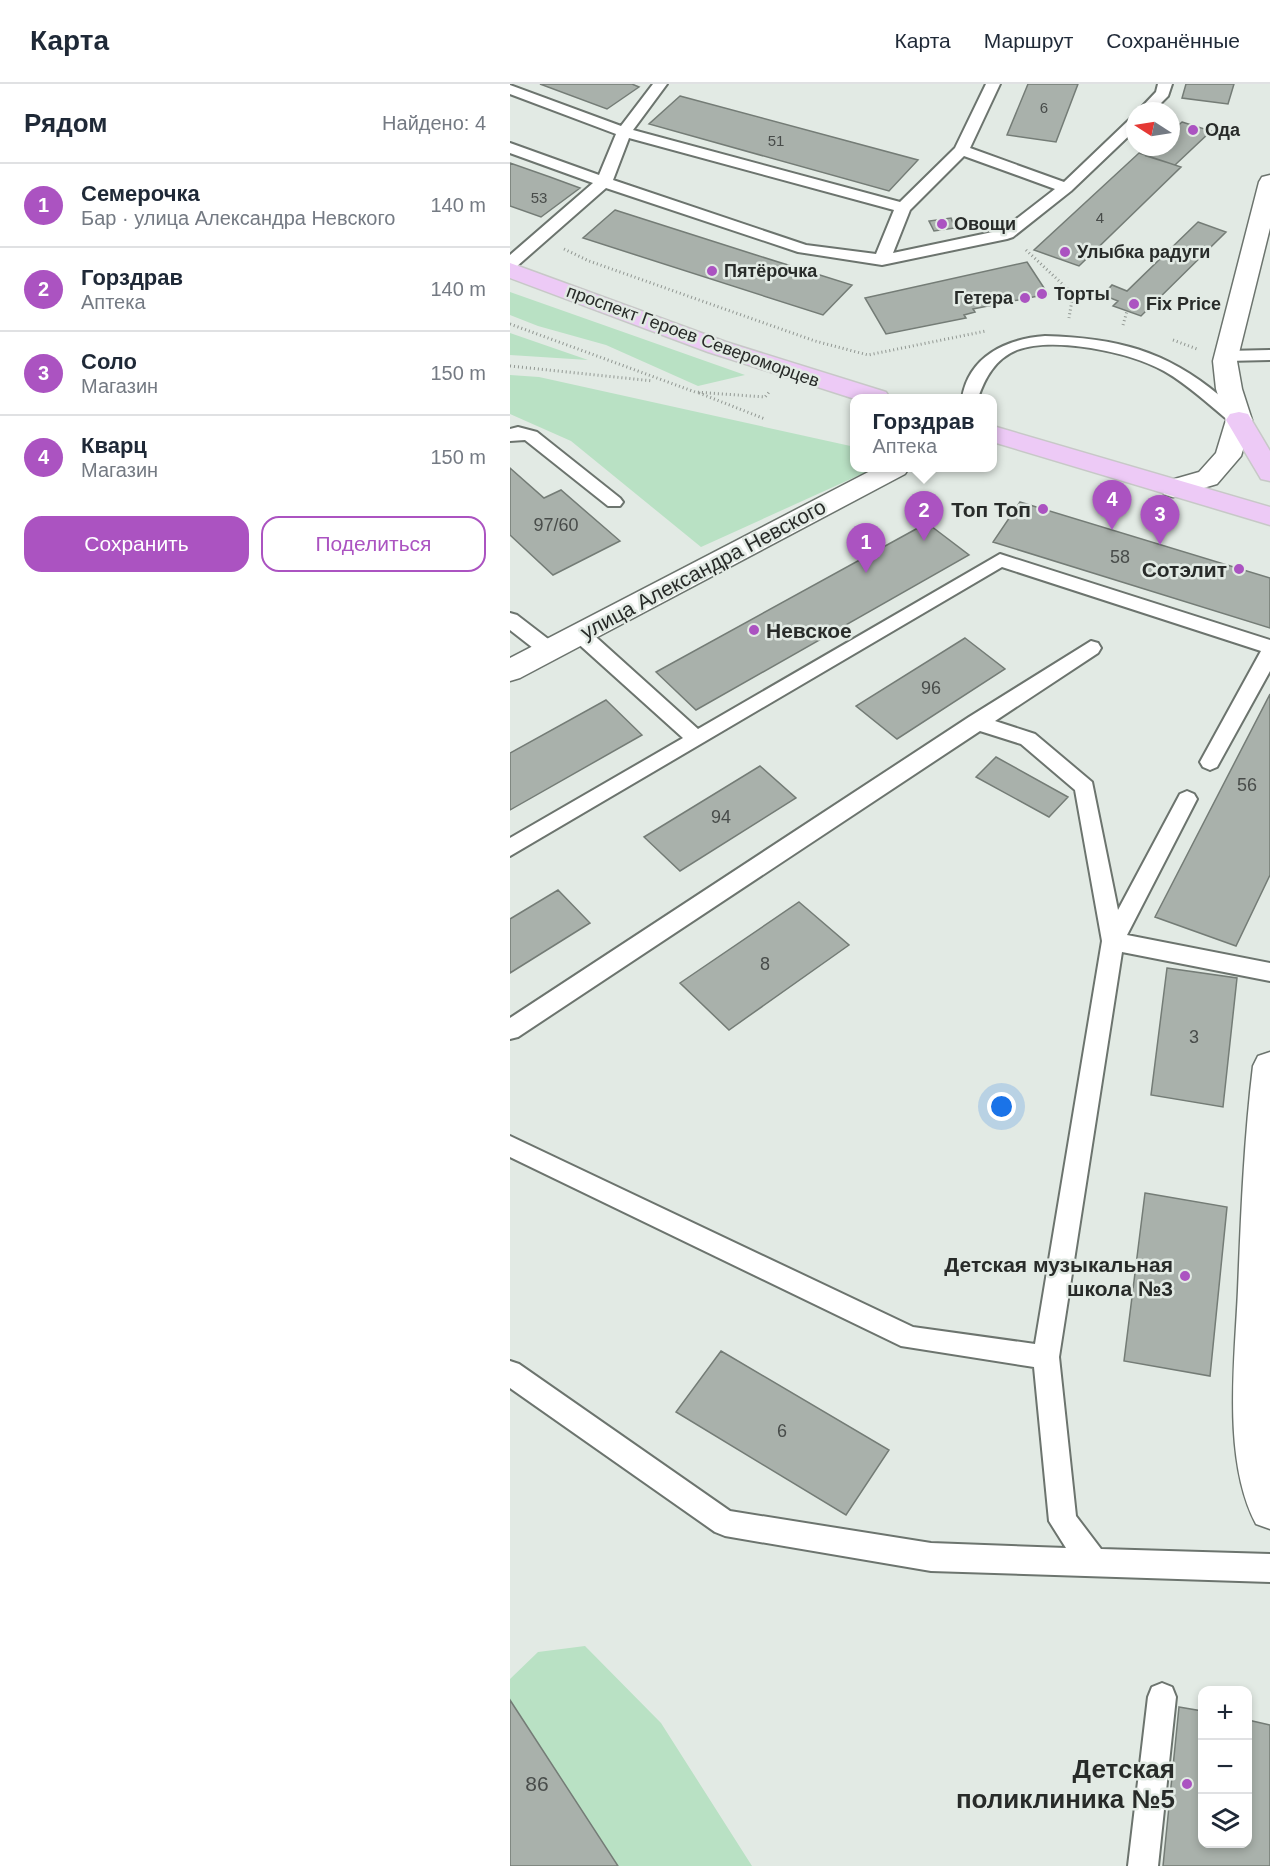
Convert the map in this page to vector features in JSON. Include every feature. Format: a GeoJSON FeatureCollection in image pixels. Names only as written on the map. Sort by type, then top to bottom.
{"type":"FeatureCollection","features":[{"type":"Feature","properties":{"kind":"main road","name":"проспект Героев Североморцев"},"geometry":{"type":"LineString","coordinates":[[510,270],[717,347],[862,394]]}},
{"type":"Feature","properties":{"kind":"main road"},"geometry":{"type":"LineString","coordinates":[[1239,420],[1270,473]]}},
{"type":"Feature","properties":{"kind":"main road"},"geometry":{"type":"LineString","coordinates":[[997,435],[1270,516]]}},
{"type":"Feature","properties":{"kind":"street"},"geometry":{"type":"LineString","coordinates":[[1173,488],[1208,478],[1221,467],[1228,456],[1239,420],[1229,389],[1226,356],[1270,182]]}},
{"type":"Feature","properties":{"kind":"street","name":"улица Александра Невского"},"geometry":{"type":"LineString","coordinates":[[510,671],[888,472]]}},
{"type":"Feature","properties":{"kind":"street"},"geometry":{"type":"LineString","coordinates":[[1270,1066],[1262,1140],[1252,1419],[1264,1499],[1270,1510]]}},
{"type":"Feature","properties":{"kind":"lane"},"geometry":{"type":"LineString","coordinates":[[510,264],[539,236],[604,182],[624,132],[660,84]]}},
{"type":"Feature","properties":{"kind":"lane"},"geometry":{"type":"LineString","coordinates":[[882,260],[903,208],[962,150],[993,84]]}},
{"type":"Feature","properties":{"kind":"lane"},"geometry":{"type":"LineString","coordinates":[[1154,102],[1163,93],[1165,84]]}},
{"type":"Feature","properties":{"kind":"lane"},"geometry":{"type":"LineString","coordinates":[[510,89],[624,132],[903,208]]}},
{"type":"Feature","properties":{"kind":"lane"},"geometry":{"type":"LineString","coordinates":[[510,148],[804,249],[882,260],[1007,234],[1066,188],[1126,131]]}},
{"type":"Feature","properties":{"kind":"lane"},"geometry":{"type":"LineString","coordinates":[[962,150],[1066,188]]}},
{"type":"Feature","properties":{"kind":"lane"},"geometry":{"type":"LineString","coordinates":[[972,394],[980,369],[1011,346],[1083,342],[1122,348],[1169,366],[1239,420]]}},
{"type":"Feature","properties":{"kind":"lane"},"geometry":{"type":"LineString","coordinates":[[1226,356],[1270,355]]}},
{"type":"Feature","properties":{"kind":"lane"},"geometry":{"type":"LineString","coordinates":[[510,435],[518,433],[531,436],[614,502]]}},
{"type":"Feature","properties":{"kind":"lane"},"geometry":{"type":"LineString","coordinates":[[510,848],[1000,560],[1270,647]]}},
{"type":"Feature","properties":{"kind":"lane"},"geometry":{"type":"LineString","coordinates":[[510,620],[549,650]]}},
{"type":"Feature","properties":{"kind":"lane"},"geometry":{"type":"LineString","coordinates":[[580,634],[697,739]]}},
{"type":"Feature","properties":{"kind":"lane"},"geometry":{"type":"LineString","coordinates":[[510,1030],[1091,648]]}},
{"type":"Feature","properties":{"kind":"lane"},"geometry":{"type":"LineString","coordinates":[[1210,762],[1270,653]]}},
{"type":"Feature","properties":{"kind":"lane"},"geometry":{"type":"LineString","coordinates":[[976,722],[1028,739],[1085,787],[1113,941]]}},
{"type":"Feature","properties":{"kind":"lane"},"geometry":{"type":"LineString","coordinates":[[1094,1562],[1063,1521],[1046,1357],[1113,941],[1187,799]]}},
{"type":"Feature","properties":{"kind":"lane"},"geometry":{"type":"LineString","coordinates":[[1113,941],[1270,972]]}},
{"type":"Feature","properties":{"kind":"lane"},"geometry":{"type":"LineString","coordinates":[[510,1146],[910,1338],[1046,1357]]}},
{"type":"Feature","properties":{"kind":"lane"},"geometry":{"type":"LineString","coordinates":[[510,1373],[725,1523],[931,1557],[1270,1568]]}},
{"type":"Feature","properties":{"kind":"lane"},"geometry":{"type":"LineString","coordinates":[[1143,1866],[1162,1697]]}},
{"type":"Feature","properties":{"kind":"path"},"geometry":{"type":"LineString","coordinates":[[1007,234],[1073,294],[1068,321]]}},
{"type":"Feature","properties":{"kind":"path"},"geometry":{"type":"LineString","coordinates":[[589,261],[845,350]]}},
{"type":"Feature","properties":{"kind":"path"},"geometry":{"type":"LineString","coordinates":[[1123,326],[1127,311]]}},
{"type":"Feature","properties":{"kind":"path"},"geometry":{"type":"LineString","coordinates":[[510,324],[765,419]]}},
{"type":"Feature","properties":{"kind":"path"},"geometry":{"type":"LineString","coordinates":[[510,366],[660,381]]}},
{"type":"Feature","properties":{"kind":"path"},"geometry":{"type":"LineString","coordinates":[[695,392],[765,397]]}},
{"type":"Feature","properties":{"kind":"green space"},"geometry":{"type":"Polygon","coordinates":[[[510,292],[745,375],[698,386],[606,345],[538,326],[510,315],[510,292]]]}},
{"type":"Feature","properties":{"kind":"green space"},"geometry":{"type":"Polygon","coordinates":[[[510,333],[588,360],[510,355],[510,333]]]}},
{"type":"Feature","properties":{"kind":"green space"},"geometry":{"type":"Polygon","coordinates":[[[510,375],[539,377],[850,446],[850,472],[866,472],[701,547],[571,441],[510,414],[510,375]]]}},
{"type":"Feature","properties":{"kind":"green space"},"geometry":{"type":"Polygon","coordinates":[[[585,1646],[661,1723],[752,1866],[618,1866],[510,1700],[510,1679],[538,1652],[585,1646]]]}},
{"type":"Feature","properties":{"kind":"building"},"geometry":{"type":"Polygon","coordinates":[[[540,84],[632,84],[639,87],[607,109],[540,84]]]}},
{"type":"Feature","properties":{"kind":"building"},"geometry":{"type":"Polygon","coordinates":[[[1028,84],[1078,84],[1056,142],[1007,135],[1028,84]]]}},
{"type":"Feature","properties":{"kind":"building"},"geometry":{"type":"Polygon","coordinates":[[[1186,84],[1234,84],[1228,104],[1182,98],[1186,84]]]}},
{"type":"Feature","properties":{"kind":"building"},"geometry":{"type":"Polygon","coordinates":[[[680,96],[918,160],[889,191],[649,124],[680,96]]]}},
{"type":"Feature","properties":{"kind":"building"},"geometry":{"type":"Polygon","coordinates":[[[1182,122],[1211,131],[1175,165],[1146,156],[1180,156],[1180,124],[1182,122]]]}},
{"type":"Feature","properties":{"kind":"building"},"geometry":{"type":"Polygon","coordinates":[[[1136,156],[1148,156],[1181,167],[1079,266],[1034,250],[1136,156]]]}},
{"type":"Feature","properties":{"kind":"building"},"geometry":{"type":"Polygon","coordinates":[[[510,163],[580,188],[541,217],[510,206],[510,163]]]}},
{"type":"Feature","properties":{"kind":"building"},"geometry":{"type":"Polygon","coordinates":[[[615,210],[852,285],[823,315],[583,238],[615,210]]]}},
{"type":"Feature","properties":{"kind":"building"},"geometry":{"type":"Polygon","coordinates":[[[951,218],[955,228],[934,231],[929,221],[951,218]]]}},
{"type":"Feature","properties":{"kind":"building"},"geometry":{"type":"Polygon","coordinates":[[[1198,222],[1226,232],[1141,316],[1113,306],[1118,301],[1103,295],[1112,285],[1127,291],[1198,222]]]}},
{"type":"Feature","properties":{"kind":"building"},"geometry":{"type":"Polygon","coordinates":[[[1027,262],[1048,294],[973,309],[975,312],[964,315],[966,318],[886,334],[865,298],[1027,262]]]}},
{"type":"Feature","properties":{"kind":"building"},"geometry":{"type":"Polygon","coordinates":[[[510,468],[544,498],[561,490],[620,541],[553,575],[510,535],[510,468]]]}},
{"type":"Feature","properties":{"kind":"building"},"geometry":{"type":"Polygon","coordinates":[[[1020,502],[1270,578],[1270,628],[993,542],[1020,502]]]}},
{"type":"Feature","properties":{"kind":"building"},"geometry":{"type":"Polygon","coordinates":[[[927,523],[969,555],[696,710],[656,672],[927,523]]]}},
{"type":"Feature","properties":{"kind":"building"},"geometry":{"type":"Polygon","coordinates":[[[965,638],[1005,669],[897,739],[856,706],[965,638]]]}},
{"type":"Feature","properties":{"kind":"building"},"geometry":{"type":"Polygon","coordinates":[[[1270,694],[1270,875],[1236,946],[1155,917],[1270,694]]]}},
{"type":"Feature","properties":{"kind":"building"},"geometry":{"type":"Polygon","coordinates":[[[606,700],[642,735],[510,810],[510,753],[606,700]]]}},
{"type":"Feature","properties":{"kind":"building"},"geometry":{"type":"Polygon","coordinates":[[[996,757],[1068,797],[1049,817],[976,777],[996,757]]]}},
{"type":"Feature","properties":{"kind":"building"},"geometry":{"type":"Polygon","coordinates":[[[760,766],[796,798],[680,871],[644,837],[760,766]]]}},
{"type":"Feature","properties":{"kind":"building"},"geometry":{"type":"Polygon","coordinates":[[[558,890],[590,923],[510,973],[510,919],[558,890]]]}},
{"type":"Feature","properties":{"kind":"building"},"geometry":{"type":"Polygon","coordinates":[[[799,902],[849,945],[729,1030],[680,983],[799,902]]]}},
{"type":"Feature","properties":{"kind":"building"},"geometry":{"type":"Polygon","coordinates":[[[1167,968],[1237,978],[1223,1107],[1151,1095],[1167,968]]]}},
{"type":"Feature","properties":{"kind":"building"},"geometry":{"type":"Polygon","coordinates":[[[1145,1193],[1227,1207],[1210,1376],[1124,1361],[1145,1193]]]}},
{"type":"Feature","properties":{"kind":"building"},"geometry":{"type":"Polygon","coordinates":[[[721,1351],[889,1450],[846,1515],[676,1412],[721,1351]]]}},
{"type":"Feature","properties":{"kind":"building"},"geometry":{"type":"Polygon","coordinates":[[[510,1700],[618,1866],[510,1866],[510,1700]]]}},
{"type":"Feature","properties":{"kind":"building","name":"Детская поликлиника №5"},"geometry":{"type":"Polygon","coordinates":[[[1179,1707],[1198,1710],[1198,1848],[1252,1848],[1252,1721],[1270,1725],[1270,1866],[1163,1866],[1179,1707]]]}},
{"type":"Feature","properties":{"kind":"place","name":"Ода"},"geometry":{"type":"Point","coordinates":[1193,130]}},
{"type":"Feature","properties":{"kind":"place","name":"Овощи"},"geometry":{"type":"Point","coordinates":[942,224]}},
{"type":"Feature","properties":{"kind":"place","name":"Улыбка радуги"},"geometry":{"type":"Point","coordinates":[1065,252]}},
{"type":"Feature","properties":{"kind":"place","name":"Пятёрочка"},"geometry":{"type":"Point","coordinates":[712,271]}},
{"type":"Feature","properties":{"kind":"place","name":"Торты"},"geometry":{"type":"Point","coordinates":[1042,294]}},
{"type":"Feature","properties":{"kind":"place","name":"Гетера"},"geometry":{"type":"Point","coordinates":[1025,298]}},
{"type":"Feature","properties":{"kind":"place","name":"Fix Price"},"geometry":{"type":"Point","coordinates":[1134,304]}},
{"type":"Feature","properties":{"kind":"place","name":"Топ Топ"},"geometry":{"type":"Point","coordinates":[1043,509]}},
{"type":"Feature","properties":{"kind":"place","name":"Кварц"},"geometry":{"type":"Point","coordinates":[1112,530]}},
{"type":"Feature","properties":{"kind":"place","name":"Горздрав"},"geometry":{"type":"Point","coordinates":[924,541]}},
{"type":"Feature","properties":{"kind":"place","name":"Соло"},"geometry":{"type":"Point","coordinates":[1160,545]}},
{"type":"Feature","properties":{"kind":"place","name":"Сотэлит"},"geometry":{"type":"Point","coordinates":[1239,569]}},
{"type":"Feature","properties":{"kind":"place","name":"Семерочка"},"geometry":{"type":"Point","coordinates":[866,573]}},
{"type":"Feature","properties":{"kind":"place","name":"Невское"},"geometry":{"type":"Point","coordinates":[754,630]}},
{"type":"Feature","properties":{"kind":"place","name":"Детская музыкальная школа №3"},"geometry":{"type":"Point","coordinates":[1185,1276]}},
{"type":"Feature","properties":{"kind":"place","name":"Детская поликлиника №5"},"geometry":{"type":"Point","coordinates":[1187,1784]}}]}
